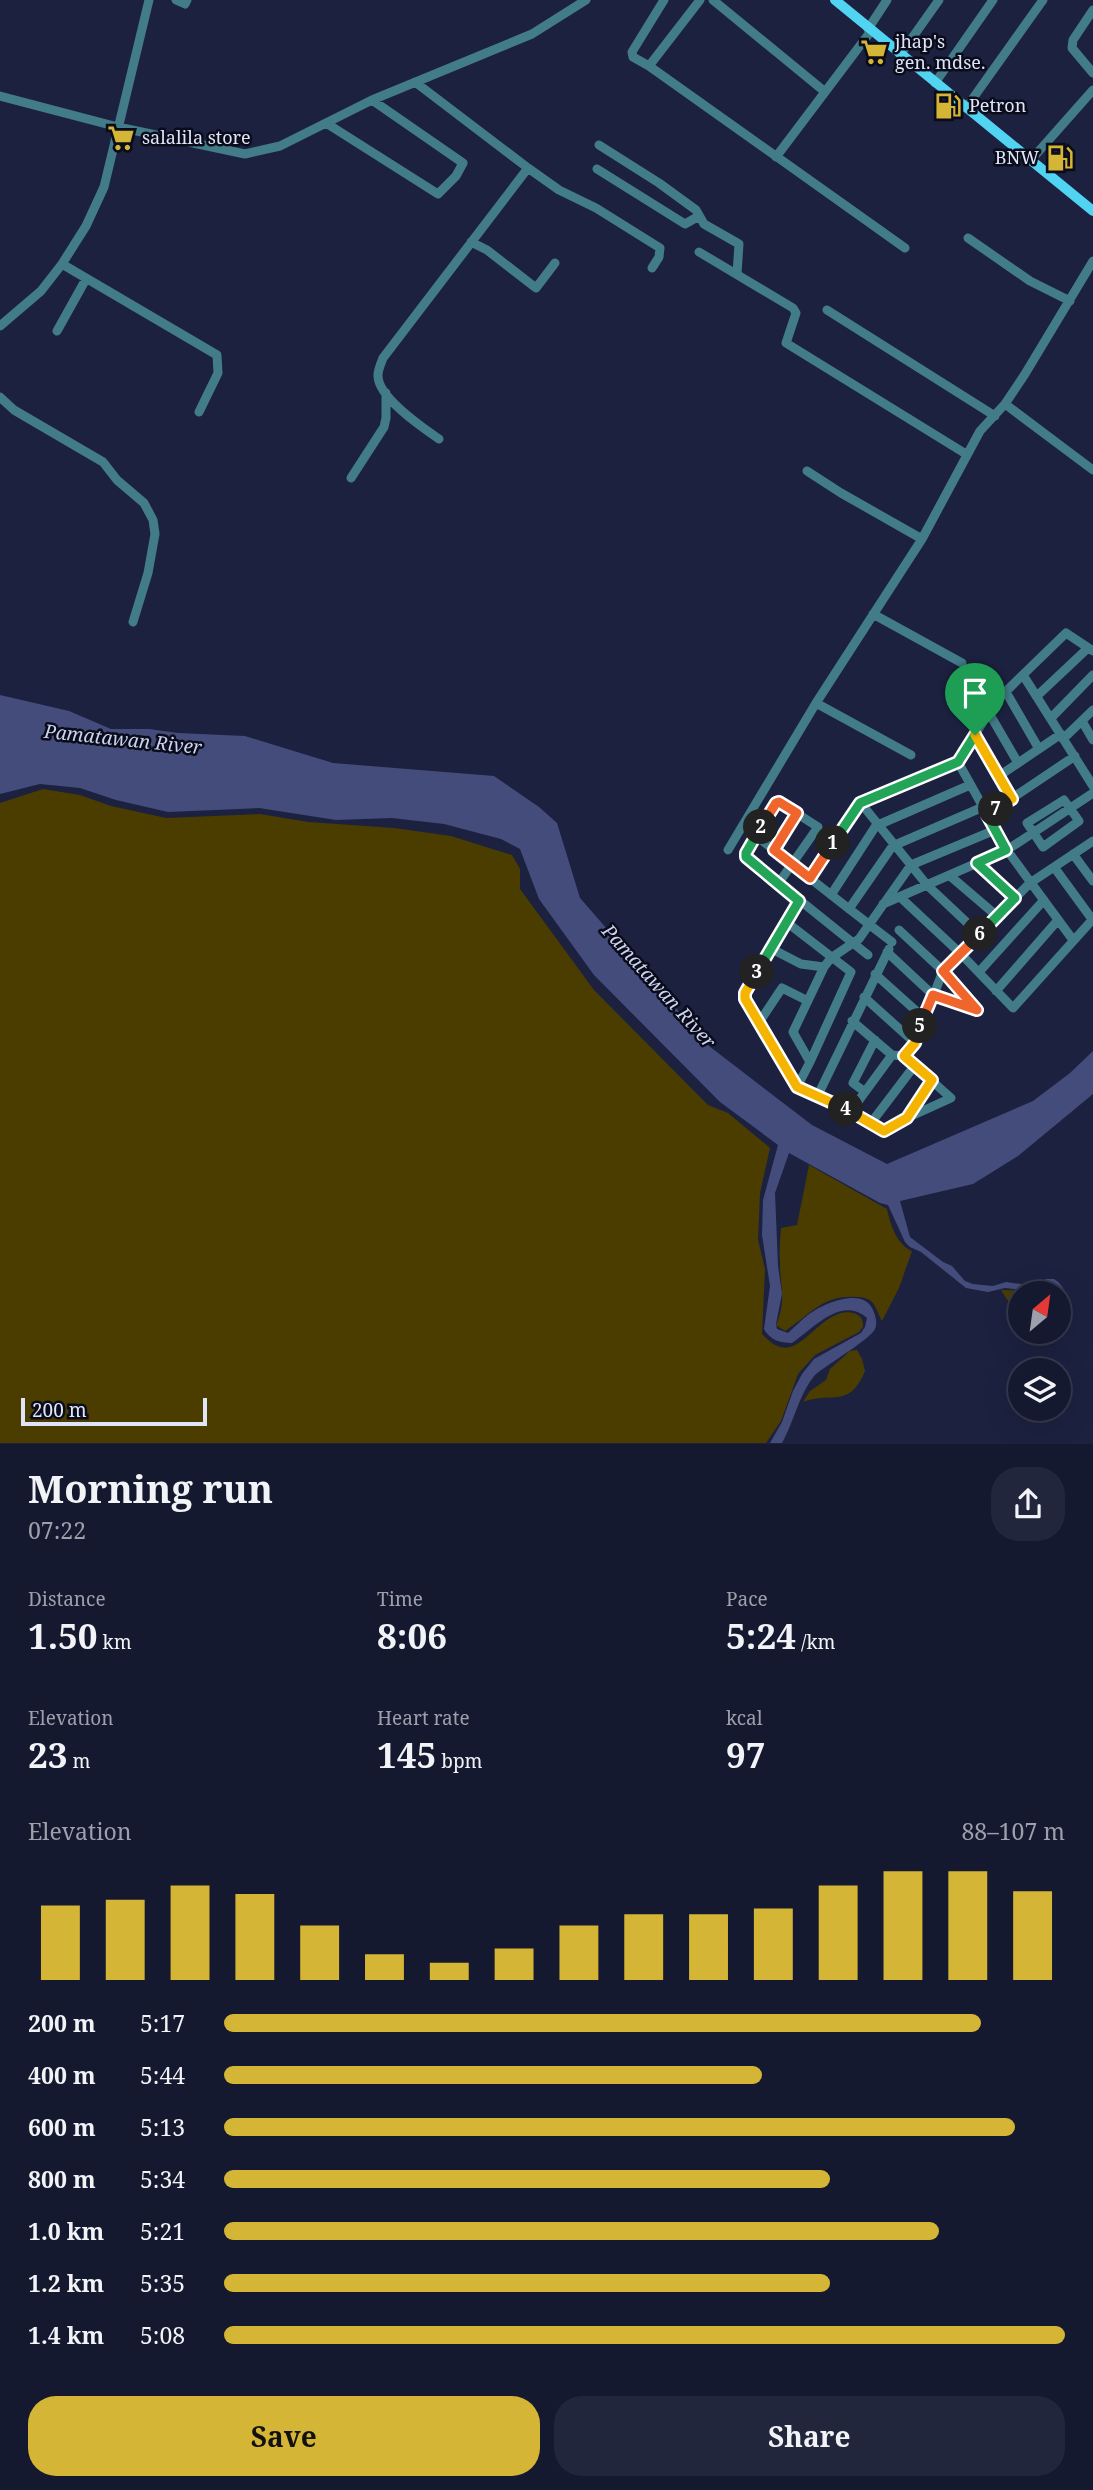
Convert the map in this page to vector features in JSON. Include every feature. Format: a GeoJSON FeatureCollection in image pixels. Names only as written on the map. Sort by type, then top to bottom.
{"type":"FeatureCollection","features":[{"type":"Feature","properties":{"kind":"main road"},"geometry":{"type":"LineString","coordinates":[[835,0],[1093,211]]}},
{"type":"Feature","properties":{"kind":"street"},"geometry":{"type":"LineString","coordinates":[[0,326],[41,291],[62,264],[86,226],[104,187],[149,0]]}},
{"type":"Feature","properties":{"kind":"street"},"geometry":{"type":"LineString","coordinates":[[176,0],[185,4],[187,0]]}},
{"type":"Feature","properties":{"kind":"street"},"geometry":{"type":"LineString","coordinates":[[0,96],[118,127],[245,154],[281,146],[372,100],[532,34],[586,0]]}},
{"type":"Feature","properties":{"kind":"street"},"geometry":{"type":"LineString","coordinates":[[664,0],[632,52],[633,57],[905,248]]}},
{"type":"Feature","properties":{"kind":"street"},"geometry":{"type":"LineString","coordinates":[[649,66],[700,0]]}},
{"type":"Feature","properties":{"kind":"street"},"geometry":{"type":"LineString","coordinates":[[713,0],[824,91]]}},
{"type":"Feature","properties":{"kind":"street"},"geometry":{"type":"LineString","coordinates":[[776,158],[869,30],[887,0]]}},
{"type":"Feature","properties":{"kind":"street"},"geometry":{"type":"LineString","coordinates":[[900,55],[939,0]]}},
{"type":"Feature","properties":{"kind":"street"},"geometry":{"type":"LineString","coordinates":[[935,83],[993,0]]}},
{"type":"Feature","properties":{"kind":"street"},"geometry":{"type":"LineString","coordinates":[[966,108],[1043,0]]}},
{"type":"Feature","properties":{"kind":"street"},"geometry":{"type":"LineString","coordinates":[[1093,10],[1073,40],[1072,48],[1093,73]]}},
{"type":"Feature","properties":{"kind":"street"},"geometry":{"type":"LineString","coordinates":[[415,82],[559,190],[596,208],[660,248],[659,257],[652,268]]}},
{"type":"Feature","properties":{"kind":"street"},"geometry":{"type":"LineString","coordinates":[[1031,160],[1093,90]]}},
{"type":"Feature","properties":{"kind":"street"},"geometry":{"type":"LineString","coordinates":[[326,123],[439,194],[456,176],[463,163],[372,100]]}},
{"type":"Feature","properties":{"kind":"street"},"geometry":{"type":"LineString","coordinates":[[600,145],[696,210],[704,224],[739,244],[737,274]]}},
{"type":"Feature","properties":{"kind":"street"},"geometry":{"type":"LineString","coordinates":[[439,439],[400,411],[386,392],[378,376],[383,358],[528,168]]}},
{"type":"Feature","properties":{"kind":"street"},"geometry":{"type":"LineString","coordinates":[[597,169],[685,224],[699,216]]}},
{"type":"Feature","properties":{"kind":"street"},"geometry":{"type":"LineString","coordinates":[[968,238],[1030,281],[1070,301]]}},
{"type":"Feature","properties":{"kind":"street"},"geometry":{"type":"LineString","coordinates":[[471,242],[487,250],[536,288],[555,263]]}},
{"type":"Feature","properties":{"kind":"street"},"geometry":{"type":"LineString","coordinates":[[699,253],[793,308],[796,313],[786,343],[966,454]]}},
{"type":"Feature","properties":{"kind":"street"},"geometry":{"type":"LineString","coordinates":[[728,850],[816,703],[922,539],[980,431],[1005,404],[1093,261]]}},
{"type":"Feature","properties":{"kind":"street"},"geometry":{"type":"LineString","coordinates":[[62,264],[217,355],[218,373],[198,412]]}},
{"type":"Feature","properties":{"kind":"street"},"geometry":{"type":"LineString","coordinates":[[57,331],[86,279]]}},
{"type":"Feature","properties":{"kind":"street"},"geometry":{"type":"LineString","coordinates":[[827,310],[995,416]]}},
{"type":"Feature","properties":{"kind":"street"},"geometry":{"type":"LineString","coordinates":[[351,478],[384,428],[386,392]]}},
{"type":"Feature","properties":{"kind":"street"},"geometry":{"type":"LineString","coordinates":[[0,397],[14,410],[103,462],[117,480],[144,503],[153,520],[155,534],[148,573],[133,622]]}},
{"type":"Feature","properties":{"kind":"street"},"geometry":{"type":"LineString","coordinates":[[1005,404],[1093,470]]}},
{"type":"Feature","properties":{"kind":"street"},"geometry":{"type":"LineString","coordinates":[[807,471],[841,494],[922,539]]}},
{"type":"Feature","properties":{"kind":"street"},"geometry":{"type":"LineString","coordinates":[[873,614],[962,663]]}},
{"type":"Feature","properties":{"kind":"street"},"geometry":{"type":"LineString","coordinates":[[810,878],[860,803],[958,762],[989,713],[1006,692],[1066,633],[1090,650],[1037,696]]}},
{"type":"Feature","properties":{"kind":"street"},"geometry":{"type":"LineString","coordinates":[[883,904],[1006,850],[1093,792],[1074,756],[1023,675]]}},
{"type":"Feature","properties":{"kind":"street"},"geometry":{"type":"LineString","coordinates":[[1051,718],[1093,675]]}},
{"type":"Feature","properties":{"kind":"street"},"geometry":{"type":"LineString","coordinates":[[1006,692],[1039,749]]}},
{"type":"Feature","properties":{"kind":"street"},"geometry":{"type":"LineString","coordinates":[[816,703],[911,755]]}},
{"type":"Feature","properties":{"kind":"street"},"geometry":{"type":"LineString","coordinates":[[999,776],[1062,737],[1093,710]]}},
{"type":"Feature","properties":{"kind":"street"},"geometry":{"type":"LineString","coordinates":[[989,713],[1018,763]]}},
{"type":"Feature","properties":{"kind":"street"},"geometry":{"type":"LineString","coordinates":[[1082,721],[1093,740]]}},
{"type":"Feature","properties":{"kind":"street"},"geometry":{"type":"LineString","coordinates":[[975,735],[1012,799]]}},
{"type":"Feature","properties":{"kind":"street"},"geometry":{"type":"LineString","coordinates":[[849,909],[894,844],[1012,799],[1074,756]]}},
{"type":"Feature","properties":{"kind":"street"},"geometry":{"type":"LineString","coordinates":[[958,762],[1006,850],[1073,940]]}},
{"type":"Feature","properties":{"kind":"street"},"geometry":{"type":"LineString","coordinates":[[831,895],[878,824],[970,785]]}},
{"type":"Feature","properties":{"kind":"street"},"geometry":{"type":"LineString","coordinates":[[779,884],[818,827],[779,802],[755,835],[746,857],[799,901],[868,955]]}},
{"type":"Feature","properties":{"kind":"street"},"geometry":{"type":"LineString","coordinates":[[860,803],[927,885],[979,934]]}},
{"type":"Feature","properties":{"kind":"street"},"geometry":{"type":"LineString","coordinates":[[1033,833],[1043,847],[1079,821],[1070,808]]}},
{"type":"Feature","properties":{"kind":"street"},"geometry":{"type":"LineString","coordinates":[[774,850],[797,813]]}},
{"type":"Feature","properties":{"kind":"street"},"geometry":{"type":"LineString","coordinates":[[810,1062],[793,1032],[824,967],[831,958],[853,943],[869,925],[911,865],[995,830]]}},
{"type":"Feature","properties":{"kind":"street"},"geometry":{"type":"LineString","coordinates":[[755,835],[892,942]]}},
{"type":"Feature","properties":{"kind":"street"},"geometry":{"type":"LineString","coordinates":[[904,1056],[915,1043],[943,971],[1030,883],[1093,841]]}},
{"type":"Feature","properties":{"kind":"street"},"geometry":{"type":"LineString","coordinates":[[1073,854],[1093,881]]}},
{"type":"Feature","properties":{"kind":"street"},"geometry":{"type":"LineString","coordinates":[[977,863],[1015,898]]}},
{"type":"Feature","properties":{"kind":"street"},"geometry":{"type":"LineString","coordinates":[[900,897],[960,953],[1013,1009],[1093,919],[1054,867]]}},
{"type":"Feature","properties":{"kind":"street"},"geometry":{"type":"LineString","coordinates":[[949,875],[997,916]]}},
{"type":"Feature","properties":{"kind":"street"},"geometry":{"type":"LineString","coordinates":[[978,972],[1044,900]]}},
{"type":"Feature","properties":{"kind":"street"},"geometry":{"type":"LineString","coordinates":[[799,901],[745,993],[745,999],[758,1024],[797,1087],[851,1111],[884,1131],[951,1098],[904,1056],[892,1055],[852,1021]]}},
{"type":"Feature","properties":{"kind":"street"},"geometry":{"type":"LineString","coordinates":[[996,991],[1058,920]]}},
{"type":"Feature","properties":{"kind":"street"},"geometry":{"type":"LineString","coordinates":[[785,921],[851,974],[797,1087]]}},
{"type":"Feature","properties":{"kind":"street"},"geometry":{"type":"LineString","coordinates":[[817,1097],[875,974],[900,928],[977,1010],[933,995],[887,952]]}},
{"type":"Feature","properties":{"kind":"street"},"geometry":{"type":"LineString","coordinates":[[770,948],[801,964],[824,967]]}},
{"type":"Feature","properties":{"kind":"street"},"geometry":{"type":"LineString","coordinates":[[875,974],[923,1017]]}},
{"type":"Feature","properties":{"kind":"street"},"geometry":{"type":"LineString","coordinates":[[758,1024],[782,988],[808,1001]]}},
{"type":"Feature","properties":{"kind":"street"},"geometry":{"type":"LineString","coordinates":[[864,997],[915,1043]]}},
{"type":"Feature","properties":{"kind":"street"},"geometry":{"type":"LineString","coordinates":[[865,1092],[853,1083],[874,1041]]}},
{"type":"Feature","properties":{"kind":"street"},"geometry":{"type":"LineString","coordinates":[[851,1111],[892,1055]]}},
{"type":"Feature","properties":{"kind":"street"},"geometry":{"type":"LineString","coordinates":[[871,1123],[915,1065]]}},
{"type":"Feature","properties":{"kind":"street"},"geometry":{"type":"LineString","coordinates":[[907,1118],[932,1080]]}},
{"type":"Feature","properties":{"kind":"shaded area"},"geometry":{"type":"Polygon","coordinates":[[[43,789],[80,795],[111,806],[166,818],[260,814],[308,822],[394,828],[451,836],[512,855],[520,869],[520,889],[594,990],[708,1105],[728,1113],[770,1148],[760,1193],[758,1240],[765,1269],[762,1334],[778,1346],[790,1347],[837,1314],[846,1312],[860,1316],[863,1327],[859,1332],[815,1355],[798,1374],[781,1421],[766,1443],[0,1443],[0,803],[43,789]]]}},
{"type":"Feature","properties":{"kind":"shaded area"},"geometry":{"type":"Polygon","coordinates":[[[809,1165],[887,1209],[898,1239],[912,1251],[899,1288],[882,1321],[875,1306],[867,1299],[845,1297],[826,1302],[785,1331],[776,1325],[782,1301],[781,1228],[797,1225],[809,1165]]]}},
{"type":"Feature","properties":{"kind":"shaded area"},"geometry":{"type":"Polygon","coordinates":[[[1001,1290],[1008,1290],[1008,1301],[1001,1290]]]}},
{"type":"Feature","properties":{"kind":"shaded area"},"geometry":{"type":"Polygon","coordinates":[[[857,1350],[865,1371],[853,1390],[840,1397],[803,1402],[810,1391],[826,1380],[830,1369],[850,1351],[857,1350]]]}},
{"type":"Feature","properties":{"kind":"water","name":"Pamatawan River"},"geometry":{"type":"Polygon","coordinates":[[[0,695],[69,711],[111,729],[245,736],[333,763],[494,776],[557,823],[580,898],[709,1046],[812,1125],[887,1164],[1033,1101],[1070,1073],[1093,1051],[1093,1094],[1018,1156],[973,1184],[900,1201],[910,1237],[952,1266],[965,1281],[993,1286],[1008,1282],[1008,1288],[988,1292],[966,1288],[905,1242],[888,1205],[789,1153],[775,1193],[782,1294],[777,1329],[788,1333],[814,1311],[832,1302],[851,1298],[867,1302],[873,1310],[876,1324],[875,1329],[865,1339],[815,1375],[782,1443],[770,1443],[802,1374],[814,1359],[861,1333],[867,1318],[847,1310],[837,1312],[792,1343],[776,1340],[766,1333],[764,1329],[770,1286],[762,1235],[763,1200],[778,1145],[720,1102],[594,975],[539,899],[520,849],[501,839],[444,824],[392,818],[336,820],[259,808],[168,812],[116,800],[80,788],[40,784],[0,794],[0,695]]]}},
{"type":"Feature","properties":{"kind":"place","name":"jhap's gen. mdse."},"geometry":{"type":"Point","coordinates":[874,52]}},
{"type":"Feature","properties":{"kind":"place","name":"Petron"},"geometry":{"type":"Point","coordinates":[948,106]}},
{"type":"Feature","properties":{"kind":"place","name":"salalila store"},"geometry":{"type":"Point","coordinates":[121,138]}},
{"type":"Feature","properties":{"kind":"place","name":"BNW"},"geometry":{"type":"Point","coordinates":[1060,158]}},
{"type":"Feature","properties":{"kind":"route"},"geometry":{"type":"LineString","coordinates":[[975,735],[1012,799],[987,815],[1006,850],[977,863],[1015,898],[943,971],[977,1010],[933,995],[915,1043],[904,1056],[932,1080],[907,1118],[884,1131],[851,1111],[797,1087],[745,999],[745,993],[799,901],[746,857],[746,853],[755,835],[779,802],[797,813],[774,850],[810,878],[860,803],[958,762],[975,735]]}}]}
